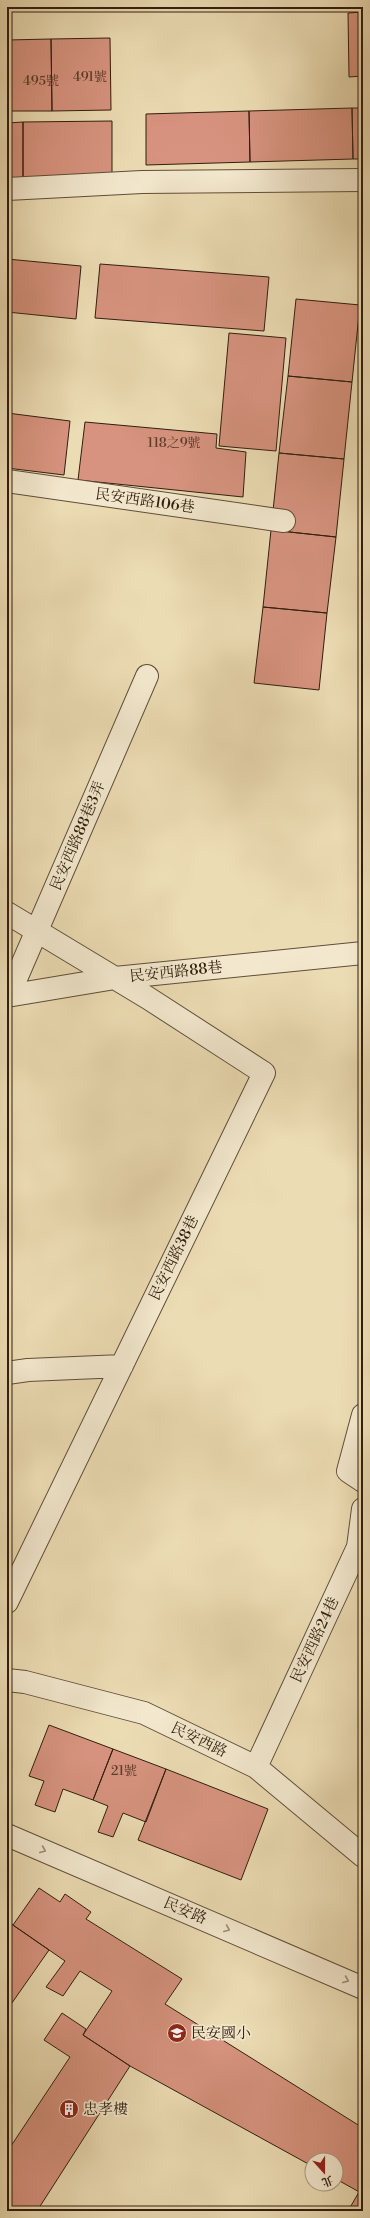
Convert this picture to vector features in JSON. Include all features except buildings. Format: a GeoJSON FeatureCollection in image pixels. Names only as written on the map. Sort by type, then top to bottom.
{"type":"FeatureCollection","features":[{"type":"Feature","properties":{"kind":"street"},"geometry":{"type":"LineString","coordinates":[[7,189],[142,182],[363,180]]}},
{"type":"Feature","properties":{"kind":"street","name":"民安西路106巷"},"geometry":{"type":"LineString","coordinates":[[7,481],[284,521]]}},
{"type":"Feature","properties":{"kind":"street","name":"民安西路88巷3弄"},"geometry":{"type":"LineString","coordinates":[[8,996],[147,676]]}},
{"type":"Feature","properties":{"kind":"street","name":"民安西路88巷"},"geometry":{"type":"LineString","coordinates":[[7,913],[115,978],[363,953]]}},
{"type":"Feature","properties":{"kind":"street"},"geometry":{"type":"LineString","coordinates":[[8,996],[115,978]]}},
{"type":"Feature","properties":{"kind":"street","name":"民安西路38巷"},"geometry":{"type":"LineString","coordinates":[[7,1602],[264,1073],[115,978]]}},
{"type":"Feature","properties":{"kind":"street"},"geometry":{"type":"LineString","coordinates":[[7,1373],[28,1370],[122,1366]]}},
{"type":"Feature","properties":{"kind":"street"},"geometry":{"type":"LineString","coordinates":[[363,1415],[348,1471],[363,1481]]}},
{"type":"Feature","properties":{"kind":"street","name":"民安西路24巷"},"geometry":{"type":"LineString","coordinates":[[256,1767],[358,1548],[363,1509]]}},
{"type":"Feature","properties":{"kind":"street","name":"民安西路"},"geometry":{"type":"LineString","coordinates":[[7,1680],[25,1682],[144,1713],[256,1767],[363,1856]]}},
{"type":"Feature","properties":{"kind":"street","name":"民安路"},"geometry":{"type":"LineString","coordinates":[[7,1835],[363,1988]]}},
{"type":"Feature","properties":{"kind":"place","name":"民安國小"},"geometry":{"type":"Point","coordinates":[177,2033]}},
{"type":"Feature","properties":{"kind":"place","name":"忠孝樓"},"geometry":{"type":"Point","coordinates":[69,2109]}}]}
